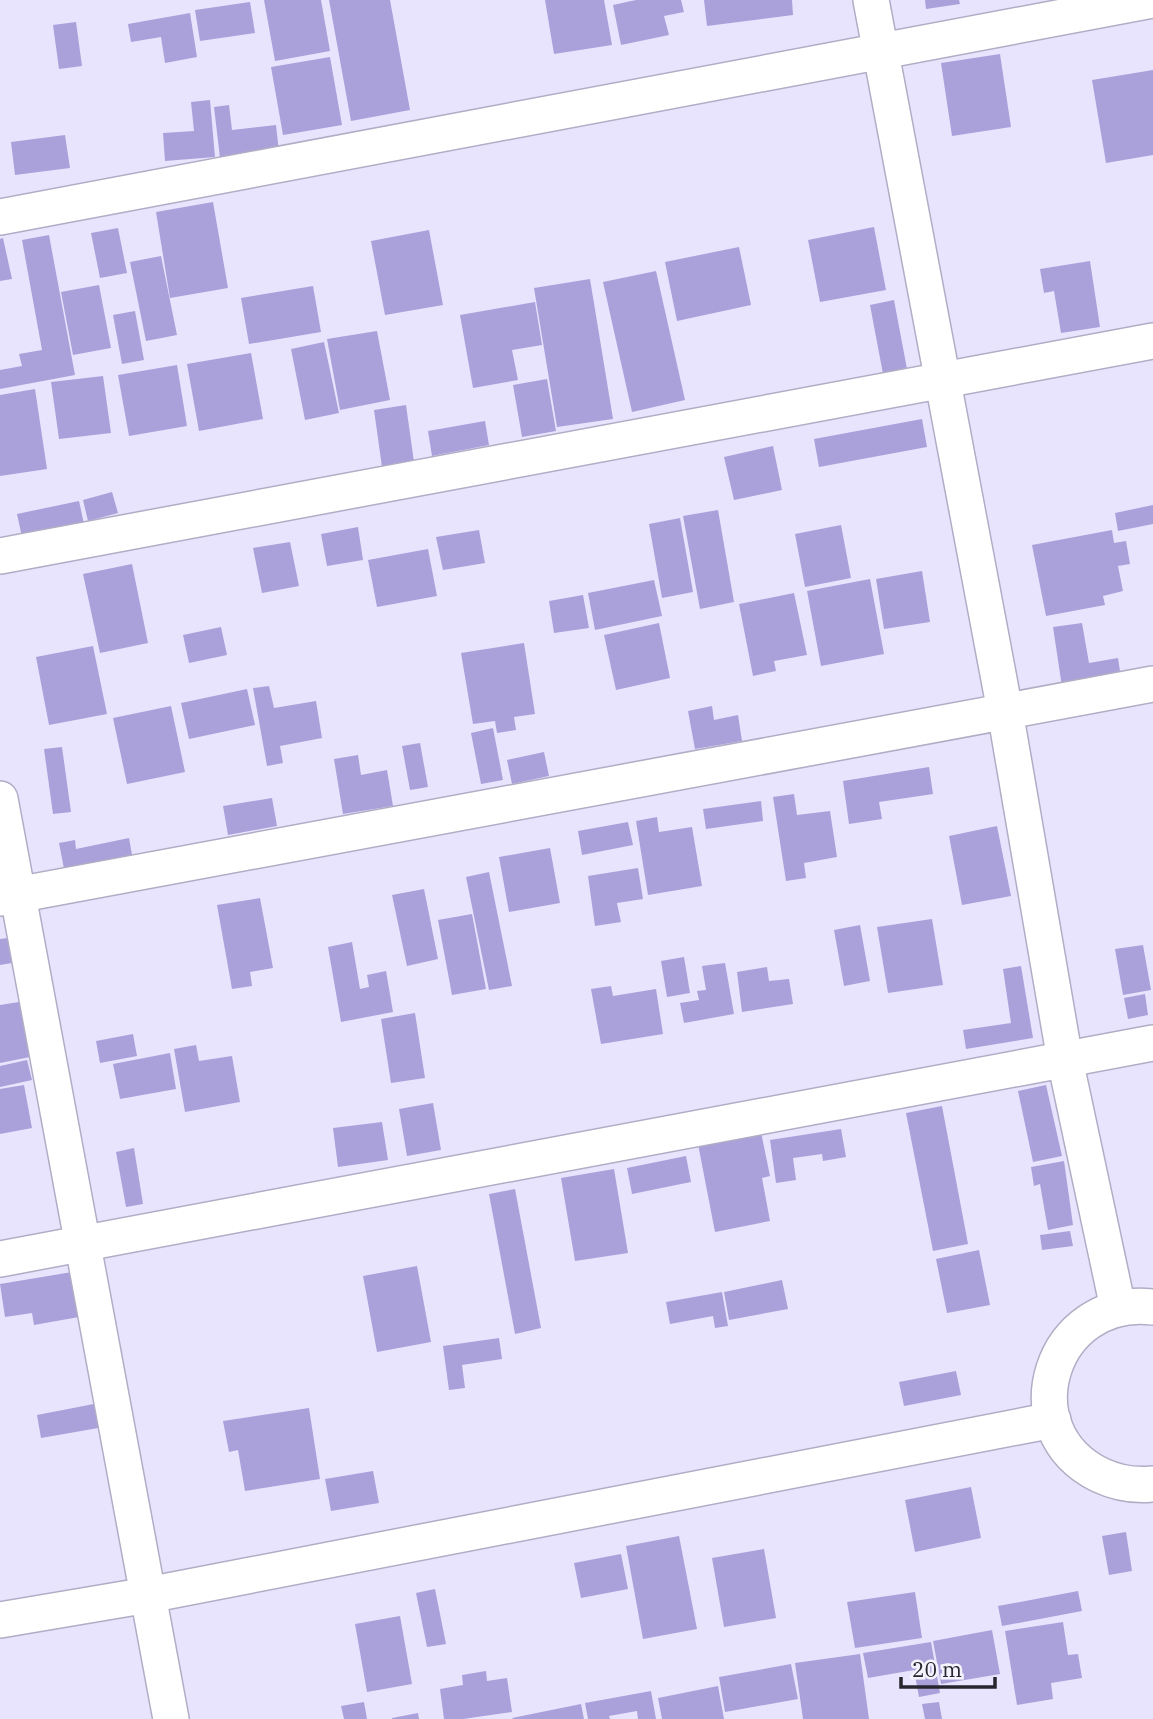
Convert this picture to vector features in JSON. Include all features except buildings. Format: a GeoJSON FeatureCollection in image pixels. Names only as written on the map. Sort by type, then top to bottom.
{"type":"FeatureCollection","features":[{"type":"Feature","properties":{"kind":"street"},"geometry":{"type":"LineString","coordinates":[[871,0],[1005,711],[1065,1060],[1118,1308]]}},
{"type":"Feature","properties":{"kind":"street"},"geometry":{"type":"LineString","coordinates":[[0,217],[1153,0]]}},
{"type":"Feature","properties":{"kind":"street"},"geometry":{"type":"LineString","coordinates":[[0,556],[1153,341]]}},
{"type":"Feature","properties":{"kind":"street"},"geometry":{"type":"LineString","coordinates":[[9,897],[1153,684]]}},
{"type":"Feature","properties":{"kind":"street"},"geometry":{"type":"LineString","coordinates":[[0,799],[9,897],[83,1244],[171,1719]]}},
{"type":"Feature","properties":{"kind":"street"},"geometry":{"type":"LineString","coordinates":[[0,1259],[1153,1044]]}},
{"type":"Feature","properties":{"kind":"street"},"geometry":{"type":"LineString","coordinates":[[1152,1489],[1108,1479],[1089,1470],[1073,1456],[1061,1440],[1049,1400],[1056,1359],[1081,1326],[1118,1308],[1153,1307]]}},
{"type":"Feature","properties":{"kind":"street"},"geometry":{"type":"LineString","coordinates":[[0,1620],[148,1595],[1053,1420]]}}]}
